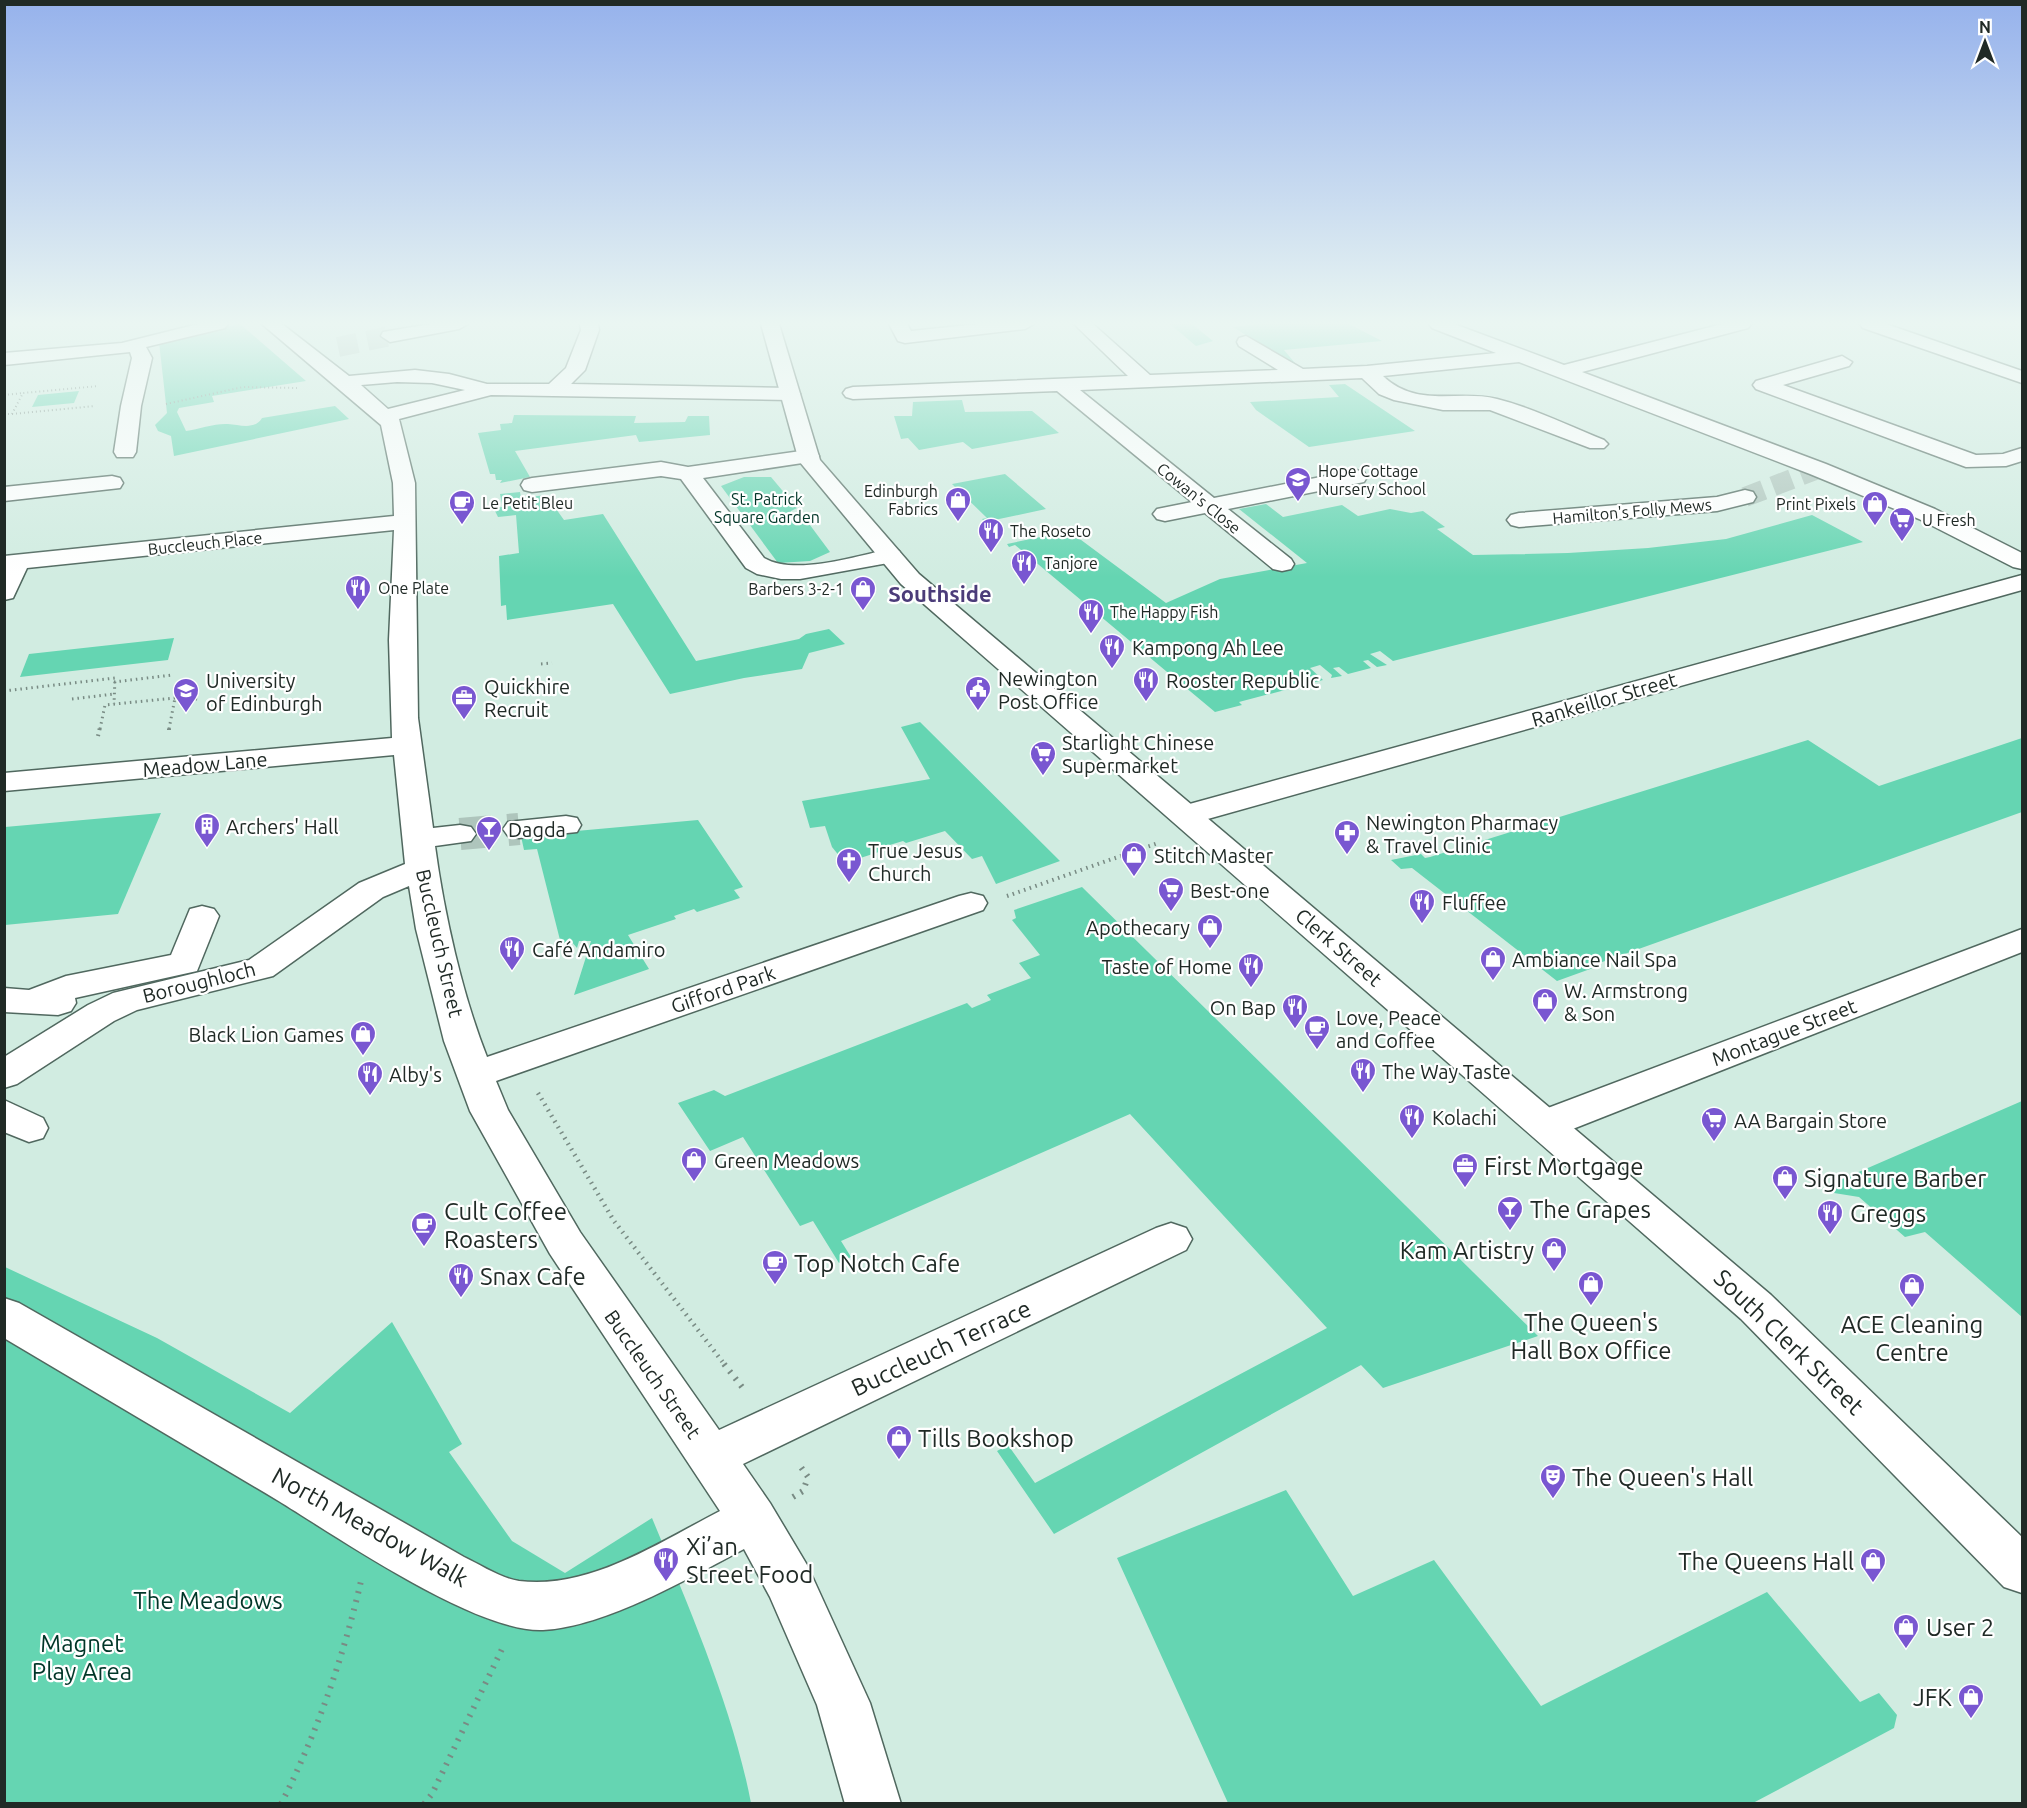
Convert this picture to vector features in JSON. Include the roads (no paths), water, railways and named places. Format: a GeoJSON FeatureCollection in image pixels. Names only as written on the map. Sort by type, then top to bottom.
{"type":"FeatureCollection","features":[{"type":"Feature","properties":{"kind":"street"},"geometry":{"type":"LineString","coordinates":[[125,452],[131,408]]}},
{"type":"Feature","properties":{"kind":"street"},"geometry":{"type":"LineString","coordinates":[[377,408],[386,416],[415,408]]}},
{"type":"Feature","properties":{"kind":"street"},"geometry":{"type":"LineString","coordinates":[[532,485],[661,469],[688,474],[807,454],[794,408]]}},
{"type":"Feature","properties":{"kind":"street","name":"Cowan's Close"},"geometry":{"type":"LineString","coordinates":[[1090,408],[1282,564]]}},
{"type":"Feature","properties":{"kind":"street"},"geometry":{"type":"LineString","coordinates":[[1504,408],[1597,444]]}},
{"type":"Feature","properties":{"kind":"street"},"geometry":{"type":"LineString","coordinates":[[1655,408],[1908,506],[2022,562]]}},
{"type":"Feature","properties":{"kind":"street"},"geometry":{"type":"LineString","coordinates":[[1827,408],[1974,462],[2006,460],[2022,454]]}},
{"type":"Feature","properties":{"kind":"street","name":"Buccleuch Street"},"geometry":{"type":"LineString","coordinates":[[386,416],[391,423],[400,461],[406,532],[402,640],[406,745],[420,854],[433,929],[462,1041],[489,1111],[565,1243],[753,1519],[789,1582],[843,1703],[873,1803]]}},
{"type":"Feature","properties":{"kind":"street","name":"Clerk Street"},"geometry":{"type":"LineString","coordinates":[[807,454],[890,556],[917,585],[1546,1124]]}},
{"type":"Feature","properties":{"kind":"street"},"geometry":{"type":"LineString","coordinates":[[1303,467],[1324,483]]}},
{"type":"Feature","properties":{"kind":"street"},"geometry":{"type":"LineString","coordinates":[[688,474],[755,563],[763,569],[779,573],[796,572],[890,556]]}},
{"type":"Feature","properties":{"kind":"street"},"geometry":{"type":"LineString","coordinates":[[1165,514],[1356,477]]}},
{"type":"Feature","properties":{"kind":"street"},"geometry":{"type":"LineString","coordinates":[[4,494],[112,483]]}},
{"type":"Feature","properties":{"kind":"street","name":"Hamilton's Folly Mews"},"geometry":{"type":"LineString","coordinates":[[1519,520],[1717,504],[1745,497]]}},
{"type":"Feature","properties":{"kind":"street","name":"Buccleuch Place"},"geometry":{"type":"LineString","coordinates":[[8,578],[406,532]]}},
{"type":"Feature","properties":{"kind":"street","name":"Rankeillor Street"},"geometry":{"type":"LineString","coordinates":[[1186,815],[2022,582]]}},
{"type":"Feature","properties":{"kind":"street","name":"Meadow Lane"},"geometry":{"type":"LineString","coordinates":[[4,782],[406,745]]}},
{"type":"Feature","properties":{"kind":"street"},"geometry":{"type":"LineString","coordinates":[[519,829],[566,825]]}},
{"type":"Feature","properties":{"kind":"street","name":"Boroughloch"},"geometry":{"type":"LineString","coordinates":[[4,1075],[101,1013],[135,998],[261,968],[420,854],[460,834]]}},
{"type":"Feature","properties":{"kind":"street","name":"Gifford Park"},"geometry":{"type":"LineString","coordinates":[[475,1075],[971,903]]}},
{"type":"Feature","properties":{"kind":"street"},"geometry":{"type":"LineString","coordinates":[[20,1000],[185,963],[202,916]]}},
{"type":"Feature","properties":{"kind":"street","name":"Montague Street"},"geometry":{"type":"LineString","coordinates":[[1546,1124],[2022,940]]}},
{"type":"Feature","properties":{"kind":"street"},"geometry":{"type":"LineString","coordinates":[[20,1000],[67,1004],[101,1013]]}},
{"type":"Feature","properties":{"kind":"street","name":"South Clerk Street"},"geometry":{"type":"LineString","coordinates":[[1546,1124],[1756,1307],[2022,1570]]}},
{"type":"Feature","properties":{"kind":"street","name":"Buccleuch Terrace"},"geometry":{"type":"LineString","coordinates":[[710,1457],[1171,1239]]}},
{"type":"Feature","properties":{"kind":"street","name":"North Meadow Walk"},"geometry":{"type":"LineString","coordinates":[[4,1316],[446,1574],[517,1605],[555,1606],[595,1596],[753,1519]]}},
{"type":"Feature","properties":{"kind":"tunnel"},"geometry":{"type":"LineString","coordinates":[[1745,497],[1818,469]]}},
{"type":"Feature","properties":{"kind":"tunnel"},"geometry":{"type":"LineString","coordinates":[[460,834],[519,829]]}},
{"type":"Feature","properties":{"kind":"place","name":"Hope Cottage Nursery School"},"geometry":{"type":"Point","coordinates":[1298,503]}},
{"type":"Feature","properties":{"kind":"place","name":"Edinburgh Fabrics"},"geometry":{"type":"Point","coordinates":[958,523]}},
{"type":"Feature","properties":{"kind":"place","name":"Le Petit Bleu"},"geometry":{"type":"Point","coordinates":[462,526]}},
{"type":"Feature","properties":{"kind":"place","name":"Print Pixels"},"geometry":{"type":"Point","coordinates":[1875,527]}},
{"type":"Feature","properties":{"kind":"place","name":"U Fresh"},"geometry":{"type":"Point","coordinates":[1902,543]}},
{"type":"Feature","properties":{"kind":"place","name":"The Roseto"},"geometry":{"type":"Point","coordinates":[991,554]}},
{"type":"Feature","properties":{"kind":"place","name":"Tanjore"},"geometry":{"type":"Point","coordinates":[1024,586]}},
{"type":"Feature","properties":{"kind":"place","name":"One Plate"},"geometry":{"type":"Point","coordinates":[358,611]}},
{"type":"Feature","properties":{"kind":"place","name":"Barbers 3-2-1"},"geometry":{"type":"Point","coordinates":[863,612]}},
{"type":"Feature","properties":{"kind":"place","name":"The Happy Fish"},"geometry":{"type":"Point","coordinates":[1091,635]}},
{"type":"Feature","properties":{"kind":"place","name":"Kampong Ah Lee"},"geometry":{"type":"Point","coordinates":[1112,670]}},
{"type":"Feature","properties":{"kind":"place","name":"Rooster Republic"},"geometry":{"type":"Point","coordinates":[1146,703]}},
{"type":"Feature","properties":{"kind":"place","name":"Newington Post Office"},"geometry":{"type":"Point","coordinates":[978,712]}},
{"type":"Feature","properties":{"kind":"place","name":"University of Edinburgh"},"geometry":{"type":"Point","coordinates":[186,714]}},
{"type":"Feature","properties":{"kind":"place","name":"Quickhire Recruit"},"geometry":{"type":"Point","coordinates":[464,721]}},
{"type":"Feature","properties":{"kind":"place","name":"Starlight Chinese Supermarket"},"geometry":{"type":"Point","coordinates":[1043,777]}},
{"type":"Feature","properties":{"kind":"place","name":"Archers' Hall"},"geometry":{"type":"Point","coordinates":[207,849]}},
{"type":"Feature","properties":{"kind":"place","name":"Dagda"},"geometry":{"type":"Point","coordinates":[489,852]}},
{"type":"Feature","properties":{"kind":"place","name":"Newington Pharmacy & Travel Clinic"},"geometry":{"type":"Point","coordinates":[1347,856]}},
{"type":"Feature","properties":{"kind":"place","name":"Stitch Master"},"geometry":{"type":"Point","coordinates":[1134,878]}},
{"type":"Feature","properties":{"kind":"place","name":"True Jesus Church"},"geometry":{"type":"Point","coordinates":[849,884]}},
{"type":"Feature","properties":{"kind":"place","name":"Best-one"},"geometry":{"type":"Point","coordinates":[1171,913]}},
{"type":"Feature","properties":{"kind":"place","name":"Fluffee"},"geometry":{"type":"Point","coordinates":[1422,925]}},
{"type":"Feature","properties":{"kind":"place","name":"Apothecary"},"geometry":{"type":"Point","coordinates":[1210,950]}},
{"type":"Feature","properties":{"kind":"place","name":"Café Andamiro"},"geometry":{"type":"Point","coordinates":[512,972]}},
{"type":"Feature","properties":{"kind":"place","name":"Ambiance Nail Spa"},"geometry":{"type":"Point","coordinates":[1493,982]}},
{"type":"Feature","properties":{"kind":"place","name":"Taste of Home"},"geometry":{"type":"Point","coordinates":[1251,989]}},
{"type":"Feature","properties":{"kind":"place","name":"W. Armstrong & Son"},"geometry":{"type":"Point","coordinates":[1545,1024]}},
{"type":"Feature","properties":{"kind":"place","name":"On Bap"},"geometry":{"type":"Point","coordinates":[1295,1030]}},
{"type":"Feature","properties":{"kind":"place","name":"Love, Peace and Coffee"},"geometry":{"type":"Point","coordinates":[1317,1051]}},
{"type":"Feature","properties":{"kind":"place","name":"Black Lion Games"},"geometry":{"type":"Point","coordinates":[363,1057]}},
{"type":"Feature","properties":{"kind":"place","name":"The Way Taste"},"geometry":{"type":"Point","coordinates":[1363,1094]}},
{"type":"Feature","properties":{"kind":"place","name":"Alby's"},"geometry":{"type":"Point","coordinates":[370,1097]}},
{"type":"Feature","properties":{"kind":"place","name":"Kolachi"},"geometry":{"type":"Point","coordinates":[1412,1140]}},
{"type":"Feature","properties":{"kind":"place","name":"AA Bargain Store"},"geometry":{"type":"Point","coordinates":[1714,1143]}},
{"type":"Feature","properties":{"kind":"place","name":"Green Meadows"},"geometry":{"type":"Point","coordinates":[694,1183]}},
{"type":"Feature","properties":{"kind":"place","name":"First Mortgage"},"geometry":{"type":"Point","coordinates":[1465,1189]}},
{"type":"Feature","properties":{"kind":"place","name":"Signature Barber"},"geometry":{"type":"Point","coordinates":[1785,1201]}},
{"type":"Feature","properties":{"kind":"place","name":"The Grapes"},"geometry":{"type":"Point","coordinates":[1510,1232]}},
{"type":"Feature","properties":{"kind":"place","name":"Greggs"},"geometry":{"type":"Point","coordinates":[1830,1236]}},
{"type":"Feature","properties":{"kind":"place","name":"Cult Coffee Roasters"},"geometry":{"type":"Point","coordinates":[424,1248]}},
{"type":"Feature","properties":{"kind":"place","name":"Kam Artistry"},"geometry":{"type":"Point","coordinates":[1554,1273]}},
{"type":"Feature","properties":{"kind":"place","name":"Top Notch Cafe"},"geometry":{"type":"Point","coordinates":[775,1286]}},
{"type":"Feature","properties":{"kind":"place","name":"Snax Cafe"},"geometry":{"type":"Point","coordinates":[461,1299]}},
{"type":"Feature","properties":{"kind":"place","name":"The Queen's Hall Box Office"},"geometry":{"type":"Point","coordinates":[1591,1307]}},
{"type":"Feature","properties":{"kind":"place","name":"ACE Cleaning Centre"},"geometry":{"type":"Point","coordinates":[1912,1309]}},
{"type":"Feature","properties":{"kind":"place","name":"Tills Bookshop"},"geometry":{"type":"Point","coordinates":[899,1461]}},
{"type":"Feature","properties":{"kind":"place","name":"The Queen's Hall"},"geometry":{"type":"Point","coordinates":[1553,1500]}},
{"type":"Feature","properties":{"kind":"place","name":"Xi’an Street Food"},"geometry":{"type":"Point","coordinates":[666,1583]}},
{"type":"Feature","properties":{"kind":"place","name":"The Queens Hall"},"geometry":{"type":"Point","coordinates":[1873,1584]}},
{"type":"Feature","properties":{"kind":"place","name":"User 2"},"geometry":{"type":"Point","coordinates":[1906,1650]}},
{"type":"Feature","properties":{"kind":"place","name":"JFK"},"geometry":{"type":"Point","coordinates":[1971,1720]}},
{"type":"Feature","properties":{"kind":"district","name":"Southside"},"geometry":{"type":"Point","coordinates":[940,593]}},
{"type":"Feature","properties":{"kind":"park label","name":"St. Patrick Square Garden"},"geometry":{"type":"Point","coordinates":[767,508]}},
{"type":"Feature","properties":{"kind":"park label","name":"The Meadows"},"geometry":{"type":"Point","coordinates":[208,1600]}},
{"type":"Feature","properties":{"kind":"park label","name":"Magnet Play Area"},"geometry":{"type":"Point","coordinates":[82,1657]}}]}
